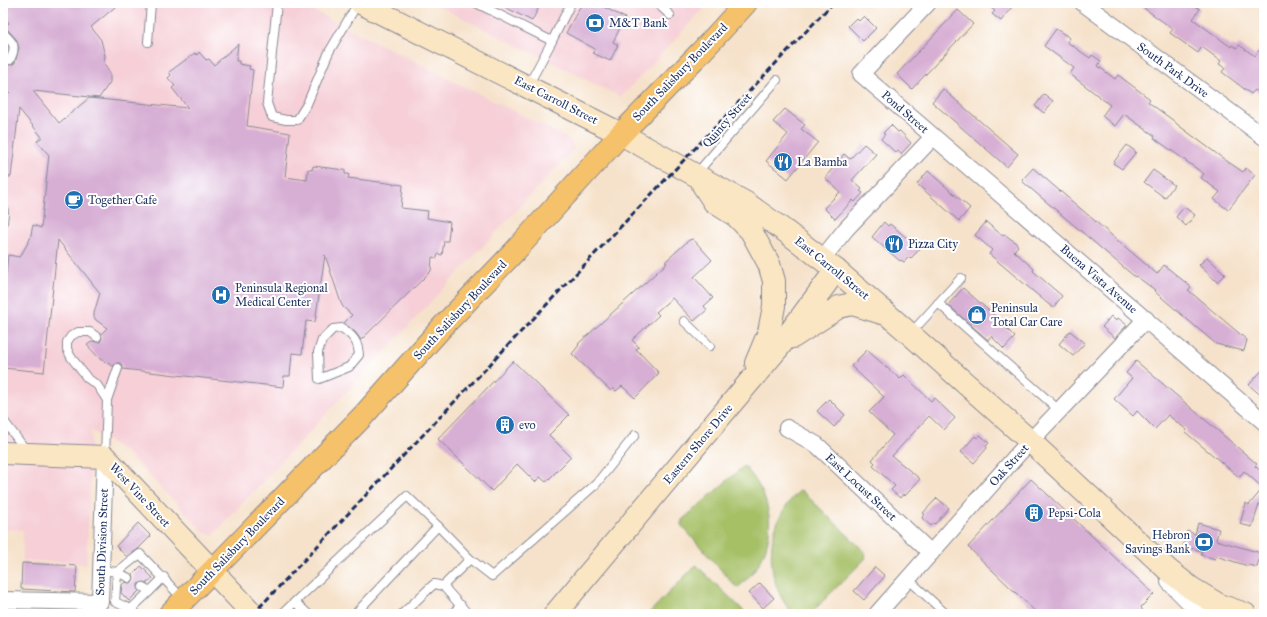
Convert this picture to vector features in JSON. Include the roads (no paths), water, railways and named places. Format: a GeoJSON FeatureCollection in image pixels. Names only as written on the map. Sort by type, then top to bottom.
{"type":"FeatureCollection","features":[{"type":"Feature","properties":{"kind":"main road","name":"East Carroll Street"},"geometry":{"type":"LineString","coordinates":[[361,3],[621,134],[696,174],[746,203],[785,230],[889,315],[1030,442],[1168,570],[1191,588],[1219,605],[1245,614]]}},
{"type":"Feature","properties":{"kind":"main road","name":"South Salisbury Boulevard"},"geometry":{"type":"LineString","coordinates":[[177,607],[362,417],[444,325],[515,251],[621,134],[701,52],[746,3]]}},
{"type":"Feature","properties":{"kind":"main road"},"geometry":{"type":"LineString","coordinates":[[696,174],[714,202],[736,216],[751,231],[769,264],[774,281],[774,306],[769,332],[746,386]]}},
{"type":"Feature","properties":{"kind":"main road","name":"Eastern Shore Drive"},"geometry":{"type":"LineString","coordinates":[[555,614],[676,472],[779,347],[829,265]]}},
{"type":"Feature","properties":{"kind":"main road"},"geometry":{"type":"LineString","coordinates":[[779,347],[838,307],[852,304],[889,315]]}},
{"type":"Feature","properties":{"kind":"main road","name":"West Vine Street"},"geometry":{"type":"LineString","coordinates":[[3,453],[105,457],[253,614]]}},
{"type":"Feature","properties":{"kind":"street","name":"Pond Street"},"geometry":{"type":"LineString","coordinates":[[829,265],[846,229],[933,137],[862,74],[928,3]]}},
{"type":"Feature","properties":{"kind":"street","name":"South Park Drive"},"geometry":{"type":"LineString","coordinates":[[1083,3],[1264,137]]}},
{"type":"Feature","properties":{"kind":"street","name":"Buena Vista Avenue"},"geometry":{"type":"LineString","coordinates":[[933,137],[1264,422]]}},
{"type":"Feature","properties":{"kind":"street","name":"Oak Street"},"geometry":{"type":"LineString","coordinates":[[877,614],[1059,410],[1146,319]]}},
{"type":"Feature","properties":{"kind":"street","name":"East Locust Street"},"geometry":{"type":"LineString","coordinates":[[787,428],[817,445],[931,553]]}},
{"type":"Feature","properties":{"kind":"street","name":"South Division Street"},"geometry":{"type":"LineString","coordinates":[[105,457],[109,571],[108,602]]}},
{"type":"Feature","properties":{"kind":"street"},"geometry":{"type":"LineString","coordinates":[[1153,557],[1164,577],[1201,614]]}},
{"type":"Feature","properties":{"kind":"street"},"geometry":{"type":"LineString","coordinates":[[3,600],[108,602]]}},
{"type":"Feature","properties":{"kind":"lane"},"geometry":{"type":"LineString","coordinates":[[148,42],[151,3]]}},
{"type":"Feature","properties":{"kind":"lane"},"geometry":{"type":"LineString","coordinates":[[278,3],[267,103],[272,117],[286,120],[297,120],[307,104],[329,52],[358,3]]}},
{"type":"Feature","properties":{"kind":"lane"},"geometry":{"type":"LineString","coordinates":[[476,3],[552,42]]}},
{"type":"Feature","properties":{"kind":"lane"},"geometry":{"type":"LineString","coordinates":[[528,86],[571,3]]}},
{"type":"Feature","properties":{"kind":"lane"},"geometry":{"type":"LineString","coordinates":[[656,3],[670,15]]}},
{"type":"Feature","properties":{"kind":"lane"},"geometry":{"type":"LineString","coordinates":[[3,33],[13,43],[14,51],[10,60]]}},
{"type":"Feature","properties":{"kind":"lane","name":"Quincy Street"},"geometry":{"type":"LineString","coordinates":[[696,174],[777,80]]}},
{"type":"Feature","properties":{"kind":"lane"},"geometry":{"type":"LineString","coordinates":[[3,205],[3,222]]}},
{"type":"Feature","properties":{"kind":"lane"},"geometry":{"type":"LineString","coordinates":[[910,334],[961,278]]}},
{"type":"Feature","properties":{"kind":"lane"},"geometry":{"type":"LineString","coordinates":[[938,303],[1059,410]]}},
{"type":"Feature","properties":{"kind":"lane"},"geometry":{"type":"LineString","coordinates":[[684,321],[710,346]]}},
{"type":"Feature","properties":{"kind":"lane"},"geometry":{"type":"LineString","coordinates":[[342,328],[350,334],[358,346],[359,355],[349,367],[319,379],[318,352],[322,340],[333,329],[342,328]]}},
{"type":"Feature","properties":{"kind":"lane"},"geometry":{"type":"LineString","coordinates":[[97,337],[90,332],[78,332],[71,336],[67,342],[67,349],[71,357],[87,378],[96,384],[107,400]]}},
{"type":"Feature","properties":{"kind":"lane"},"geometry":{"type":"LineString","coordinates":[[105,457],[107,400],[118,368]]}},
{"type":"Feature","properties":{"kind":"lane"},"geometry":{"type":"LineString","coordinates":[[3,420],[28,454]]}},
{"type":"Feature","properties":{"kind":"lane"},"geometry":{"type":"LineString","coordinates":[[282,614],[407,496],[470,559],[492,576],[596,484],[635,435]]}},
{"type":"Feature","properties":{"kind":"lane"},"geometry":{"type":"LineString","coordinates":[[354,614],[438,526]]}},
{"type":"Feature","properties":{"kind":"lane"},"geometry":{"type":"LineString","coordinates":[[109,571],[140,554],[164,577],[177,607]]}},
{"type":"Feature","properties":{"kind":"lane"},"geometry":{"type":"LineString","coordinates":[[444,586],[470,559]]}},
{"type":"Feature","properties":{"kind":"lane"},"geometry":{"type":"LineString","coordinates":[[109,571],[129,578]]}},
{"type":"Feature","properties":{"kind":"lane"},"geometry":{"type":"LineString","coordinates":[[108,602],[134,612],[147,589],[164,577]]}},
{"type":"Feature","properties":{"kind":"lane"},"geometry":{"type":"LineString","coordinates":[[908,579],[946,614]]}},
{"type":"Feature","properties":{"kind":"lane"},"geometry":{"type":"LineString","coordinates":[[408,612],[434,584],[444,586],[468,614]]}},
{"type":"Feature","properties":{"kind":"lane"},"geometry":{"type":"LineString","coordinates":[[295,602],[308,614]]}},
{"type":"Feature","properties":{"kind":"lane"},"geometry":{"type":"LineString","coordinates":[[452,614],[460,605]]}},
{"type":"Feature","properties":{"kind":"railway"},"geometry":{"type":"LineString","coordinates":[[253,614],[833,3]]}},
{"type":"Feature","properties":{"kind":"place","name":"M&T Bank"},"geometry":{"type":"Point","coordinates":[595,23]}},
{"type":"Feature","properties":{"kind":"place","name":"La Bamba"},"geometry":{"type":"Point","coordinates":[783,162]}},
{"type":"Feature","properties":{"kind":"place","name":"Together Cafe"},"geometry":{"type":"Point","coordinates":[74,200]}},
{"type":"Feature","properties":{"kind":"place","name":"Pizza City"},"geometry":{"type":"Point","coordinates":[894,244]}},
{"type":"Feature","properties":{"kind":"place","name":"Peninsula Regional Medical Center"},"geometry":{"type":"Point","coordinates":[221,295]}},
{"type":"Feature","properties":{"kind":"place","name":"Peninsula Total Car Care"},"geometry":{"type":"Point","coordinates":[977,315]}},
{"type":"Feature","properties":{"kind":"place","name":"evo"},"geometry":{"type":"Point","coordinates":[505,425]}},
{"type":"Feature","properties":{"kind":"place","name":"Pepsi-Cola"},"geometry":{"type":"Point","coordinates":[1034,513]}},
{"type":"Feature","properties":{"kind":"place","name":"Hebron Savings Bank"},"geometry":{"type":"Point","coordinates":[1204,542]}}]}
